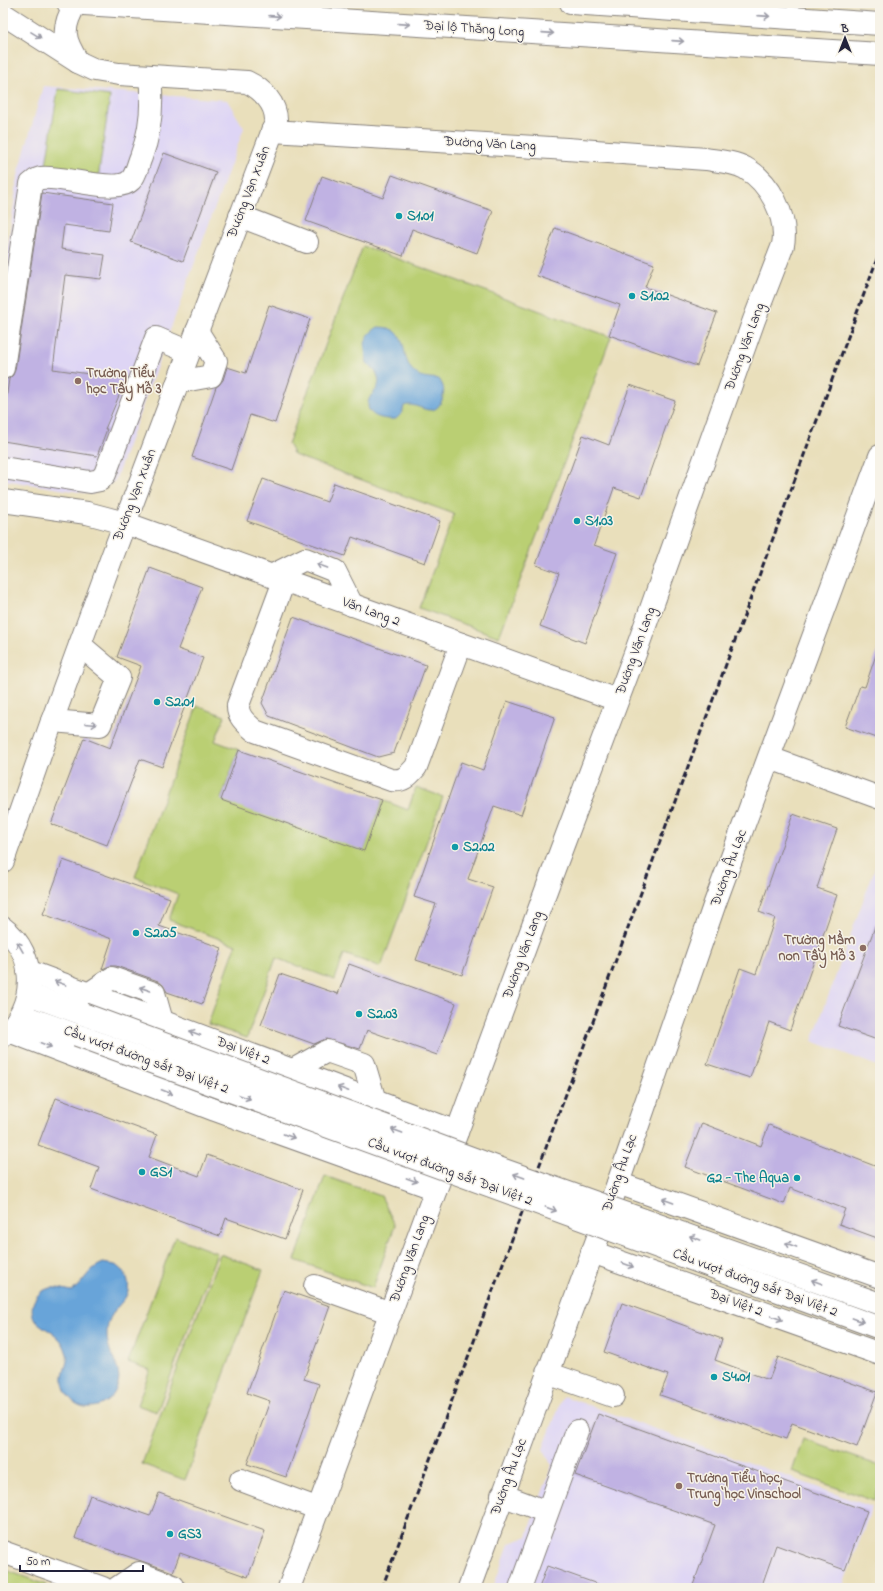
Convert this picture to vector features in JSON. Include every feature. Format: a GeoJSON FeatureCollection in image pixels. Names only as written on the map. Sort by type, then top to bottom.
{"type":"FeatureCollection","features":[{"type":"Feature","properties":{"kind":"main road","name":"Đại lộ Thăng Long"},"geometry":{"type":"LineString","coordinates":[[68,3],[880,54]]}},
{"type":"Feature","properties":{"kind":"main road"},"geometry":{"type":"LineString","coordinates":[[76,3],[66,21],[65,30],[66,40],[78,62]]}},
{"type":"Feature","properties":{"kind":"main road"},"geometry":{"type":"LineString","coordinates":[[571,3],[880,24]]}},
{"type":"Feature","properties":{"kind":"main road","name":"Đường Vạn Xuân"},"geometry":{"type":"LineString","coordinates":[[3,14],[78,62],[95,70],[150,76],[247,82],[256,86],[265,95],[276,114],[276,122],[80,644],[3,861]]}},
{"type":"Feature","properties":{"kind":"main road"},"geometry":{"type":"LineString","coordinates":[[3,368],[30,184],[40,178],[52,178],[114,187],[124,185],[132,180],[145,148],[150,128],[152,106],[150,76]]}},
{"type":"Feature","properties":{"kind":"main road","name":"Đường Văn Lang"},"geometry":{"type":"LineString","coordinates":[[272,131],[567,149],[706,159],[727,162],[745,168],[757,177],[769,190],[781,214],[784,230],[783,244],[754,320],[618,700],[289,1588]]}},
{"type":"Feature","properties":{"kind":"main road"},"geometry":{"type":"LineString","coordinates":[[240,216],[307,242]]}},
{"type":"Feature","properties":{"kind":"main road"},"geometry":{"type":"LineString","coordinates":[[178,382],[211,376],[216,361],[197,331]]}},
{"type":"Feature","properties":{"kind":"main road"},"geometry":{"type":"LineString","coordinates":[[3,468],[90,482],[100,480],[105,474],[156,338],[189,352]]}},
{"type":"Feature","properties":{"kind":"main road","name":"Đường Âu Lạc"},"geometry":{"type":"LineString","coordinates":[[469,1588],[618,1183],[715,903],[770,758],[880,456]]}},
{"type":"Feature","properties":{"kind":"main road"},"geometry":{"type":"LineString","coordinates":[[3,501],[87,513],[125,523],[278,578],[238,706],[240,716],[255,730],[391,780],[398,781],[406,778],[416,767],[461,644]]}},
{"type":"Feature","properties":{"kind":"main road","name":"Văn Lang 2"},"geometry":{"type":"LineString","coordinates":[[278,578],[305,559],[335,571],[352,605],[618,700]]}},
{"type":"Feature","properties":{"kind":"main road"},"geometry":{"type":"LineString","coordinates":[[52,721],[100,725],[119,678],[80,644]]}},
{"type":"Feature","properties":{"kind":"main road"},"geometry":{"type":"LineString","coordinates":[[770,758],[880,798]]}},
{"type":"Feature","properties":{"kind":"main road"},"geometry":{"type":"LineString","coordinates":[[3,928],[16,941],[23,953],[28,971],[28,994],[11,1027],[223,1113],[436,1188]]}},
{"type":"Feature","properties":{"kind":"main road","name":"Đại Việt 2"},"geometry":{"type":"LineString","coordinates":[[28,971],[458,1132]]}},
{"type":"Feature","properties":{"kind":"main road","name":"Cầu vượt đường sắt Đại Việt 2"},"geometry":{"type":"LineString","coordinates":[[28,994],[504,1170],[880,1304]]}},
{"type":"Feature","properties":{"kind":"main road","name":"Cầu vượt đường sắt Đại Việt 2"},"geometry":{"type":"LineString","coordinates":[[11,1027],[77,1035],[880,1328]]}},
{"type":"Feature","properties":{"kind":"main road"},"geometry":{"type":"LineString","coordinates":[[293,1070],[327,1050],[364,1064],[375,1101]]}},
{"type":"Feature","properties":{"kind":"main road"},"geometry":{"type":"LineString","coordinates":[[618,1183],[880,1277]]}},
{"type":"Feature","properties":{"kind":"main road","name":"Đại Việt 2"},"geometry":{"type":"LineString","coordinates":[[592,1252],[880,1354]]}},
{"type":"Feature","properties":{"kind":"main road"},"geometry":{"type":"LineString","coordinates":[[315,1286],[391,1313]]}},
{"type":"Feature","properties":{"kind":"main road"},"geometry":{"type":"LineString","coordinates":[[547,1373],[613,1396]]}},
{"type":"Feature","properties":{"kind":"main road"},"geometry":{"type":"LineString","coordinates":[[520,1588],[577,1431]]}},
{"type":"Feature","properties":{"kind":"main road"},"geometry":{"type":"LineString","coordinates":[[241,1480],[319,1508]]}},
{"type":"Feature","properties":{"kind":"main road"},"geometry":{"type":"LineString","coordinates":[[502,1495],[547,1512]]}},
{"type":"Feature","properties":{"kind":"main road"},"geometry":{"type":"LineString","coordinates":[[3,1552],[103,1588]]}},
{"type":"Feature","properties":{"kind":"main road"},"geometry":{"type":"LineString","coordinates":[[117,1588],[139,1573],[173,1586],[174,1588]]}},
{"type":"Feature","properties":{"kind":"shaded area","name":"Trường Tiểu học Tây Mỗ 3"},"geometry":{"type":"Polygon","coordinates":[[[43,86],[227,100],[244,128],[115,481],[92,494],[3,480],[3,281],[18,175],[43,86]]]}},
{"type":"Feature","properties":{"kind":"shaded area","name":"Trường Mầm non Tây Mỗ 3"},"geometry":{"type":"Polygon","coordinates":[[[880,854],[880,1067],[812,1041],[880,854]]]}},
{"type":"Feature","properties":{"kind":"shaded area","name":"Trường Tiểu học, Trung học Vinschool"},"geometry":{"type":"Polygon","coordinates":[[[563,1396],[872,1507],[842,1588],[493,1588],[509,1544],[527,1536],[552,1465],[543,1449],[563,1396]]]}},
{"type":"Feature","properties":{"kind":"green space"},"geometry":{"type":"Polygon","coordinates":[[[58,89],[110,96],[98,179],[45,171],[58,89]]]}},
{"type":"Feature","properties":{"kind":"green space"},"geometry":{"type":"Polygon","coordinates":[[[363,246],[611,337],[499,637],[419,608],[454,514],[294,455],[288,444],[363,246]]]}},
{"type":"Feature","properties":{"kind":"green space"},"geometry":{"type":"Polygon","coordinates":[[[197,706],[225,716],[215,741],[239,750],[221,799],[364,850],[382,800],[408,810],[416,787],[443,797],[381,967],[344,954],[335,980],[276,958],[247,1038],[208,1024],[236,945],[169,920],[178,894],[135,877],[197,706]]]}},
{"type":"Feature","properties":{"kind":"green space"},"geometry":{"type":"Polygon","coordinates":[[[325,1176],[381,1196],[395,1225],[373,1288],[295,1260],[325,1176]]]}},
{"type":"Feature","properties":{"kind":"green space"},"geometry":{"type":"Polygon","coordinates":[[[175,1237],[217,1253],[157,1412],[137,1405],[150,1370],[128,1362],[175,1237]]]}},
{"type":"Feature","properties":{"kind":"green space"},"geometry":{"type":"Polygon","coordinates":[[[220,1254],[263,1270],[185,1480],[142,1464],[220,1254]]]}},
{"type":"Feature","properties":{"kind":"green space"},"geometry":{"type":"Polygon","coordinates":[[[803,1439],[880,1466],[880,1483],[874,1501],[792,1472],[803,1439]]]}},
{"type":"Feature","properties":{"kind":"green space"},"geometry":{"type":"Polygon","coordinates":[[[3,1569],[46,1585],[45,1588],[3,1588],[3,1569]]]}},
{"type":"Feature","properties":{"kind":"water"},"geometry":{"type":"Polygon","coordinates":[[[378,327],[390,329],[397,333],[401,339],[408,363],[412,370],[420,376],[439,379],[443,386],[444,394],[438,406],[434,409],[429,410],[409,405],[404,406],[402,413],[396,419],[381,418],[372,414],[369,410],[369,399],[378,386],[379,379],[374,370],[367,363],[365,342],[369,334],[378,327]]]}},
{"type":"Feature","properties":{"kind":"water"},"geometry":{"type":"Polygon","coordinates":[[[103,1263],[119,1267],[128,1279],[127,1294],[113,1313],[107,1330],[110,1351],[118,1371],[119,1378],[113,1395],[109,1400],[97,1406],[85,1407],[80,1406],[71,1400],[65,1390],[63,1373],[67,1354],[63,1344],[58,1337],[36,1321],[32,1309],[35,1300],[41,1292],[46,1289],[53,1288],[72,1291],[89,1272],[103,1263]]]}},
{"type":"Feature","properties":{"kind":"building"},"geometry":{"type":"Polygon","coordinates":[[[164,153],[216,172],[183,261],[131,242],[164,153]]]}},
{"type":"Feature","properties":{"kind":"building","name":"S1.01"},"geometry":{"type":"Polygon","coordinates":[[[392,175],[493,211],[477,253],[412,229],[403,256],[306,221],[322,176],[383,198],[392,175]]]}},
{"type":"Feature","properties":{"kind":"building"},"geometry":{"type":"Polygon","coordinates":[[[42,193],[113,203],[109,231],[64,225],[61,249],[105,255],[101,279],[65,275],[53,369],[126,379],[105,429],[107,429],[97,456],[3,441],[3,421],[9,379],[15,370],[42,193]]]}},
{"type":"Feature","properties":{"kind":"building","name":"S1.02"},"geometry":{"type":"Polygon","coordinates":[[[555,228],[654,264],[645,287],[717,313],[697,366],[609,335],[620,305],[537,276],[555,228]]]}},
{"type":"Feature","properties":{"kind":"building"},"geometry":{"type":"Polygon","coordinates":[[[269,305],[310,319],[275,423],[250,415],[231,470],[192,457],[216,387],[223,380],[227,367],[246,373],[269,305]]]}},
{"type":"Feature","properties":{"kind":"building","name":"S1.03"},"geometry":{"type":"Polygon","coordinates":[[[630,385],[675,401],[641,497],[614,488],[594,545],[617,553],[585,643],[540,626],[559,573],[536,565],[583,435],[609,445],[630,385]]]}},
{"type":"Feature","properties":{"kind":"building"},"geometry":{"type":"Polygon","coordinates":[[[263,479],[327,502],[334,483],[440,521],[425,563],[352,537],[345,556],[247,521],[263,479]]]}},
{"type":"Feature","properties":{"kind":"building","name":"S2.01"},"geometry":{"type":"Polygon","coordinates":[[[150,568],[202,587],[178,649],[203,658],[162,767],[140,759],[107,845],[51,824],[84,738],[110,748],[141,666],[117,657],[150,568]]]}},
{"type":"Feature","properties":{"kind":"building"},"geometry":{"type":"Polygon","coordinates":[[[293,617],[426,665],[394,753],[378,757],[269,716],[262,703],[293,617]]]}},
{"type":"Feature","properties":{"kind":"building"},"geometry":{"type":"Polygon","coordinates":[[[878,649],[880,649],[880,739],[845,727],[860,686],[865,687],[878,649]]]}},
{"type":"Feature","properties":{"kind":"building","name":"S2.02"},"geometry":{"type":"Polygon","coordinates":[[[507,701],[555,717],[521,815],[494,806],[468,879],[493,887],[462,975],[416,960],[436,904],[414,897],[461,762],[483,770],[507,701]]]}},
{"type":"Feature","properties":{"kind":"building"},"geometry":{"type":"Polygon","coordinates":[[[239,750],[382,800],[364,851],[221,800],[239,750]]]}},
{"type":"Feature","properties":{"kind":"building"},"geometry":{"type":"Polygon","coordinates":[[[793,814],[837,829],[817,888],[837,895],[790,1030],[769,1022],[750,1078],[707,1064],[740,968],[756,974],[775,918],[759,912],[793,814]]]}},
{"type":"Feature","properties":{"kind":"building","name":"S2.05"},"geometry":{"type":"Polygon","coordinates":[[[63,860],[170,898],[159,926],[222,948],[202,1004],[167,992],[163,985],[158,981],[116,966],[110,966],[102,969],[112,939],[43,914],[63,860]]]}},
{"type":"Feature","properties":{"kind":"building"},"geometry":{"type":"Polygon","coordinates":[[[880,916],[880,1041],[838,1026],[880,916]]]}},
{"type":"Feature","properties":{"kind":"building","name":"S2.03"},"geometry":{"type":"Polygon","coordinates":[[[349,964],[456,1003],[437,1055],[367,1030],[360,1049],[326,1039],[314,1044],[261,1025],[280,974],[338,994],[349,964]]]}},
{"type":"Feature","properties":{"kind":"building","name":"GS1"},"geometry":{"type":"Polygon","coordinates":[[[56,1098],[157,1135],[149,1157],[199,1176],[207,1155],[303,1190],[285,1239],[226,1218],[220,1236],[91,1189],[99,1167],[38,1145],[56,1098]]]}},
{"type":"Feature","properties":{"kind":"building","name":"G2 - The Aqua"},"geometry":{"type":"Polygon","coordinates":[[[702,1123],[761,1146],[769,1125],[880,1168],[880,1239],[839,1224],[845,1209],[790,1188],[784,1204],[685,1167],[702,1123]]]}},
{"type":"Feature","properties":{"kind":"building"},"geometry":{"type":"Polygon","coordinates":[[[284,1290],[330,1306],[304,1379],[319,1384],[286,1477],[247,1464],[270,1401],[247,1393],[284,1290]]]}},
{"type":"Feature","properties":{"kind":"building","name":"S4.01"},"geometry":{"type":"Polygon","coordinates":[[[622,1303],[722,1339],[715,1360],[769,1380],[778,1357],[877,1392],[857,1447],[792,1423],[786,1439],[660,1395],[668,1375],[604,1352],[622,1303]]]}},
{"type":"Feature","properties":{"kind":"building"},"geometry":{"type":"Polygon","coordinates":[[[598,1414],[867,1511],[845,1570],[776,1545],[761,1588],[692,1588],[715,1525],[575,1475],[598,1414]]]}},
{"type":"Feature","properties":{"kind":"building","name":"GS3"},"geometry":{"type":"Polygon","coordinates":[[[159,1493],[265,1531],[248,1577],[180,1553],[173,1572],[75,1538],[90,1495],[150,1516],[159,1493]]]}},
{"type":"Feature","properties":{"kind":"building"},"geometry":{"type":"Polygon","coordinates":[[[547,1566],[603,1586],[603,1588],[539,1588],[547,1566]]]}},
{"type":"Feature","properties":{"kind":"waterway"},"geometry":{"type":"LineString","coordinates":[[3,130],[5,138],[3,160]]}},
{"type":"Feature","properties":{"kind":"railway"},"geometry":{"type":"LineString","coordinates":[[382,1588],[880,251]]}},
{"type":"Feature","properties":{"kind":"place","name":"S1.01"},"geometry":{"type":"Point","coordinates":[399,216]}},
{"type":"Feature","properties":{"kind":"place","name":"S1.02"},"geometry":{"type":"Point","coordinates":[632,296]}},
{"type":"Feature","properties":{"kind":"place","name":"Trường Tiểu học Tây Mỗ 3"},"geometry":{"type":"Point","coordinates":[78,381]}},
{"type":"Feature","properties":{"kind":"place","name":"S1.03"},"geometry":{"type":"Point","coordinates":[577,521]}},
{"type":"Feature","properties":{"kind":"place","name":"S2.01"},"geometry":{"type":"Point","coordinates":[157,702]}},
{"type":"Feature","properties":{"kind":"place","name":"S2.02"},"geometry":{"type":"Point","coordinates":[455,847]}},
{"type":"Feature","properties":{"kind":"place","name":"S2.05"},"geometry":{"type":"Point","coordinates":[136,933]}},
{"type":"Feature","properties":{"kind":"place","name":"Trường Mầm non Tây Mỗ 3"},"geometry":{"type":"Point","coordinates":[863,948]}},
{"type":"Feature","properties":{"kind":"place","name":"S2.03"},"geometry":{"type":"Point","coordinates":[359,1014]}},
{"type":"Feature","properties":{"kind":"place","name":"GS1"},"geometry":{"type":"Point","coordinates":[142,1172]}},
{"type":"Feature","properties":{"kind":"place","name":"G2 - The Aqua"},"geometry":{"type":"Point","coordinates":[797,1178]}},
{"type":"Feature","properties":{"kind":"place","name":"S4.01"},"geometry":{"type":"Point","coordinates":[714,1377]}},
{"type":"Feature","properties":{"kind":"place","name":"Trường Tiểu học, Trung học Vinschool"},"geometry":{"type":"Point","coordinates":[679,1486]}},
{"type":"Feature","properties":{"kind":"place","name":"GS3"},"geometry":{"type":"Point","coordinates":[170,1534]}}]}
